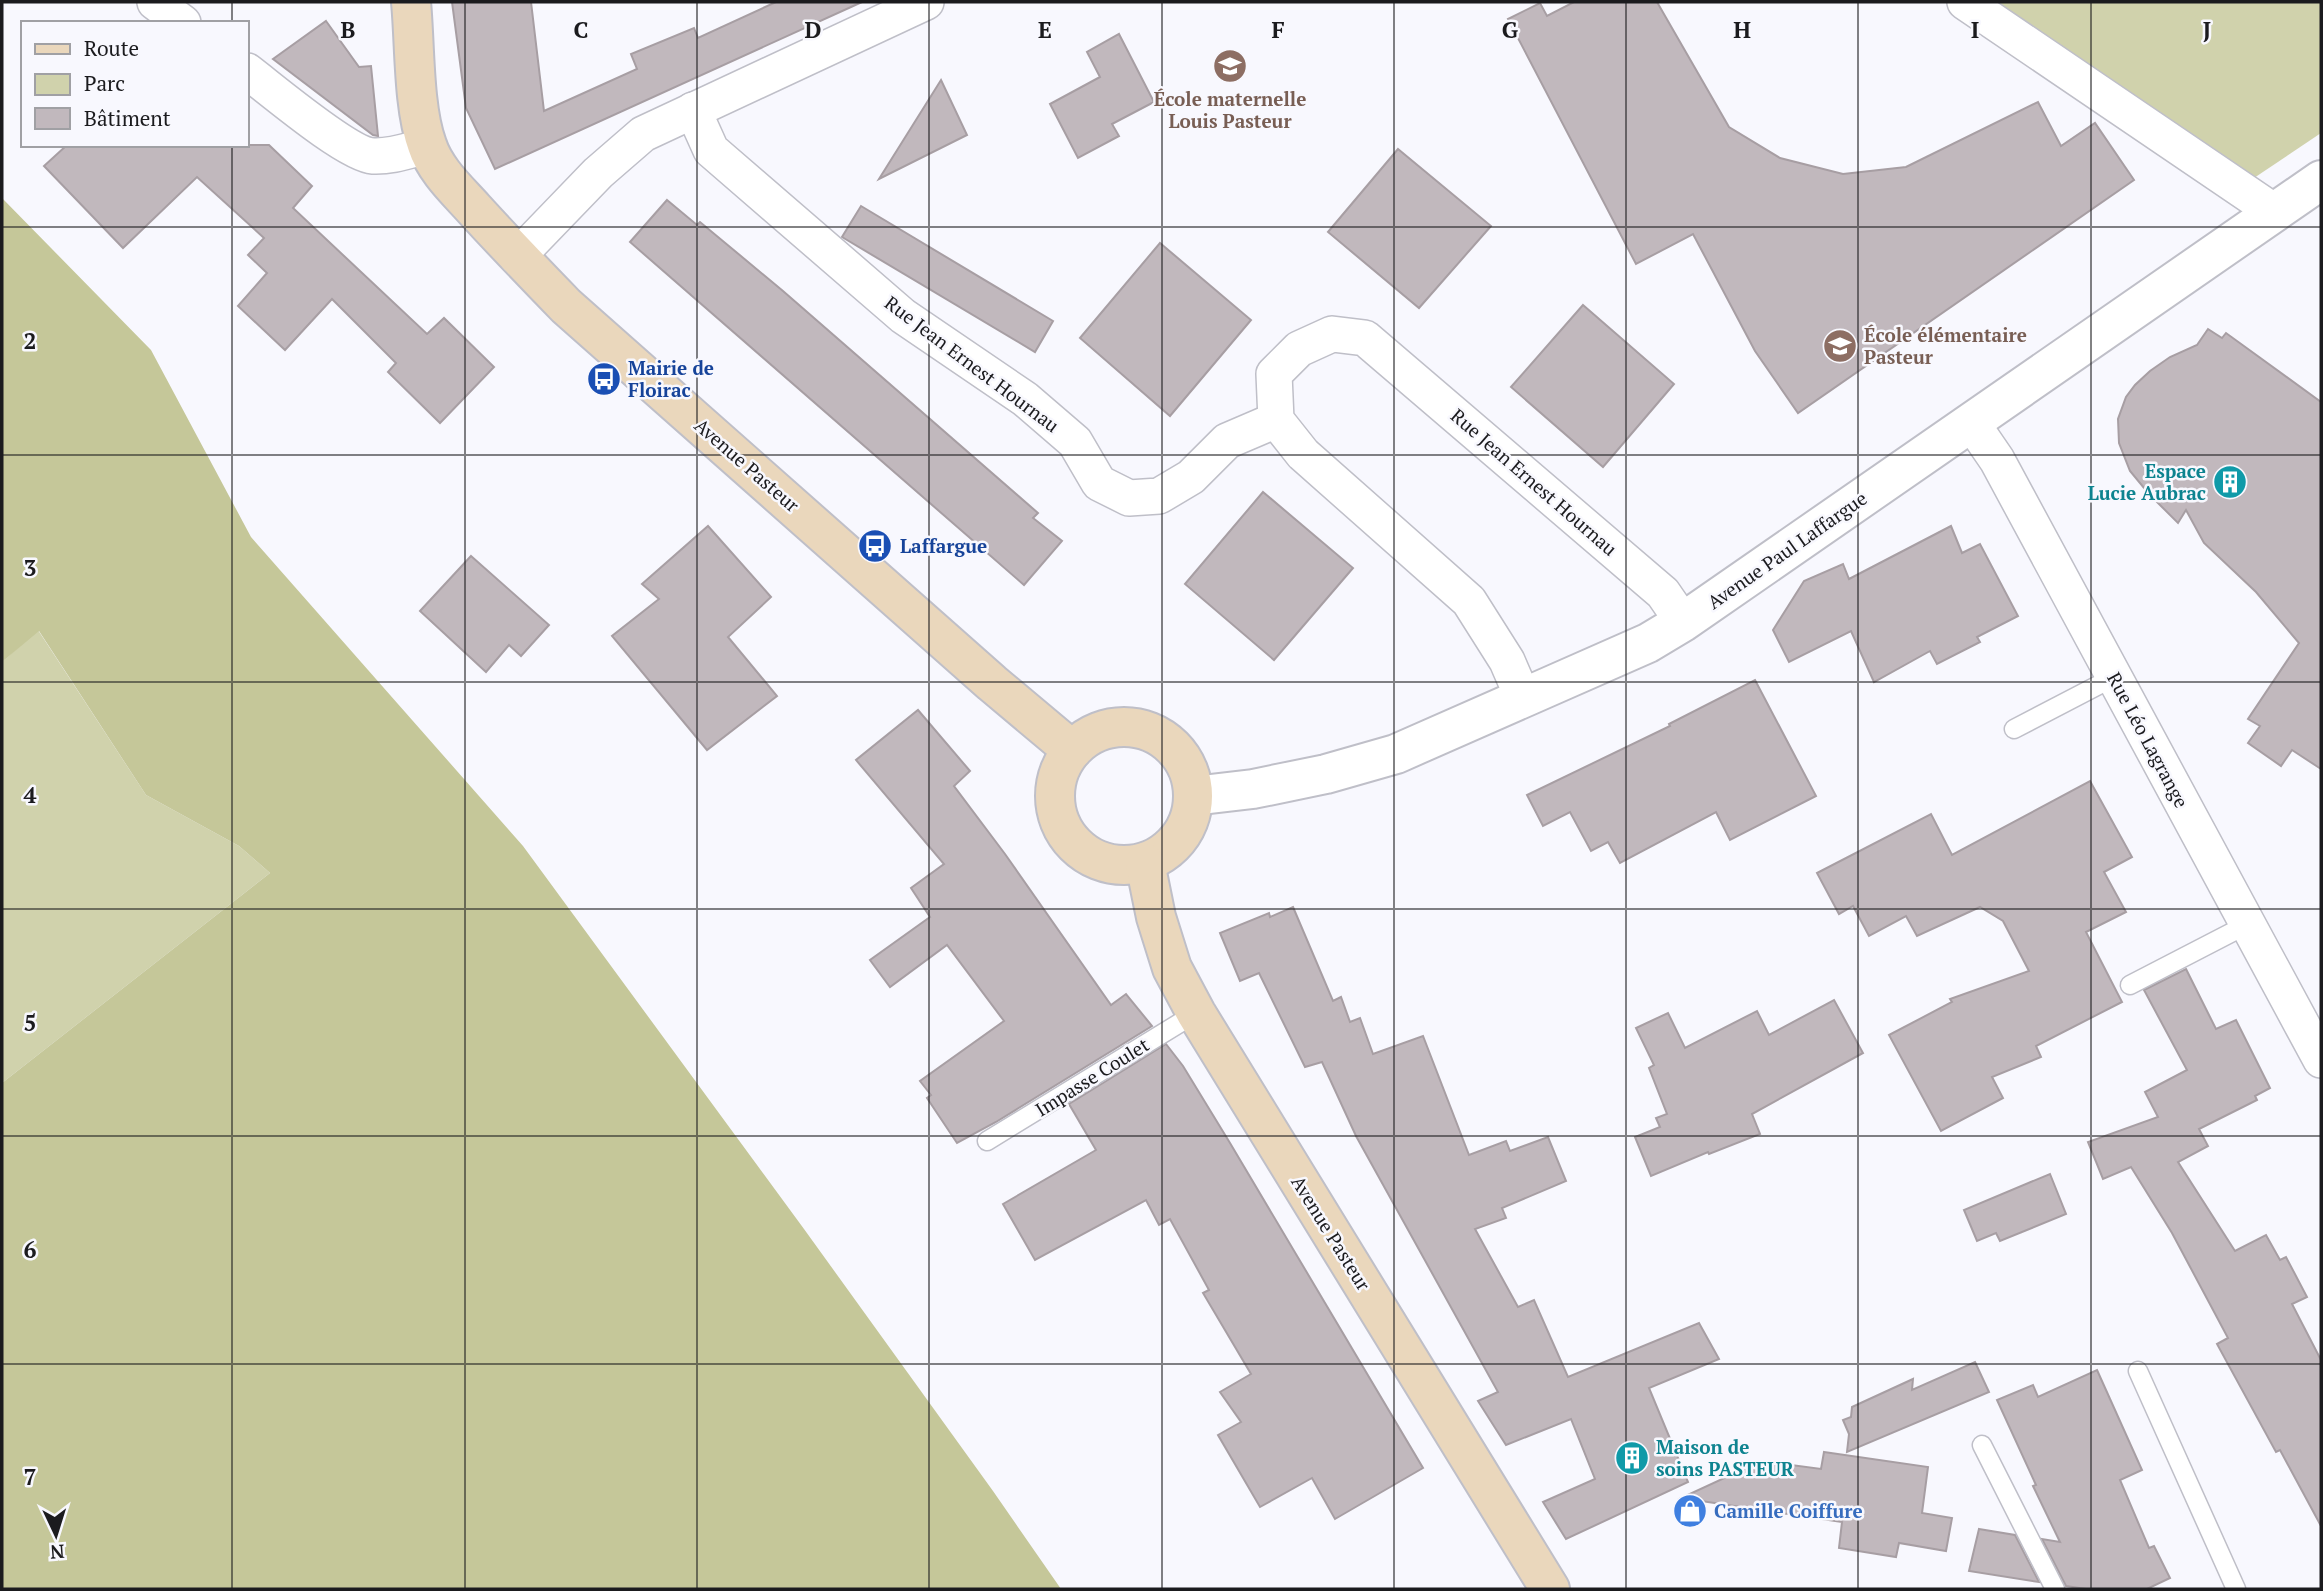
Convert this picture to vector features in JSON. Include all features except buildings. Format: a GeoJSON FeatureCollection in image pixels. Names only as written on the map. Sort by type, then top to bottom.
{"type":"FeatureCollection","features":[{"type":"Feature","properties":{"kind":"main road","name":"Avenue Pasteur"},"geometry":{"type":"LineString","coordinates":[[411,2],[421,120],[427,146],[436,165],[517,257],[587,324],[992,683],[1072,750]]}},
{"type":"Feature","properties":{"kind":"main road"},"geometry":{"type":"LineString","coordinates":[[1137,727],[1160,737],[1177,752],[1190,772],[1193,796],[1190,818],[1180,838],[1164,853],[1145,863],[1122,866],[1100,862],[1080,850],[1065,834],[1056,813],[1054,791],[1059,769],[1072,750],[1090,735],[1113,728],[1137,727]]}},
{"type":"Feature","properties":{"kind":"main road","name":"Avenue Pasteur"},"geometry":{"type":"LineString","coordinates":[[1145,863],[1156,917],[1172,968],[1196,1013],[1550,1589]]}},
{"type":"Feature","properties":{"kind":"street"},"geometry":{"type":"LineString","coordinates":[[155,2],[180,21]]}},
{"type":"Feature","properties":{"kind":"street"},"geometry":{"type":"LineString","coordinates":[[850,35],[861,2]]}},
{"type":"Feature","properties":{"kind":"street"},"geometry":{"type":"LineString","coordinates":[[517,257],[598,173],[643,134],[850,35],[926,2]]}},
{"type":"Feature","properties":{"kind":"street"},"geometry":{"type":"LineString","coordinates":[[1965,2],[2276,213]]}},
{"type":"Feature","properties":{"kind":"street"},"geometry":{"type":"LineString","coordinates":[[248,72],[351,149],[372,156],[398,154],[427,146]]}},
{"type":"Feature","properties":{"kind":"street","name":"Rue Jean Ernest Hournau"},"geometry":{"type":"LineString","coordinates":[[693,110],[711,150],[903,316],[1025,399],[1074,442],[1099,483],[1129,498],[1159,496],[1191,477],[1227,441],[1276,420],[1274,374],[1300,349],[1332,334],[1365,338],[1663,593],[1683,622]]}},
{"type":"Feature","properties":{"kind":"street","name":"Avenue Paul Laffargue"},"geometry":{"type":"LineString","coordinates":[[1193,796],[1326,774],[1396,754],[1648,643],[1683,622],[2321,180]]}},
{"type":"Feature","properties":{"kind":"street"},"geometry":{"type":"LineString","coordinates":[[1276,420],[1303,454],[1469,601],[1507,661],[1523,698]]}},
{"type":"Feature","properties":{"kind":"street","name":"Rue Léo Lagrange"},"geometry":{"type":"LineString","coordinates":[[1971,422],[1997,460],[2321,1060]]}},
{"type":"Feature","properties":{"kind":"lane"},"geometry":{"type":"LineString","coordinates":[[2014,729],[2114,677]]}},
{"type":"Feature","properties":{"kind":"lane"},"geometry":{"type":"LineString","coordinates":[[2130,985],[2248,924]]}},
{"type":"Feature","properties":{"kind":"lane","name":"Impasse Coulet"},"geometry":{"type":"LineString","coordinates":[[988,1141],[1196,1013]]}},
{"type":"Feature","properties":{"kind":"lane"},"geometry":{"type":"LineString","coordinates":[[2138,1371],[2236,1589]]}},
{"type":"Feature","properties":{"kind":"lane"},"geometry":{"type":"LineString","coordinates":[[1982,1445],[2055,1589]]}},
{"type":"Feature","properties":{"kind":"green space"},"geometry":{"type":"Polygon","coordinates":[[[1988,2],[2321,2],[2321,133],[2251,180],[1988,2]]]}},
{"type":"Feature","properties":{"kind":"green space"},"geometry":{"type":"Polygon","coordinates":[[[2,198],[151,350],[251,537],[523,846],[804,1229],[1061,1589],[2,1589],[2,1083],[270,873],[239,846],[146,795],[39,631],[2,662],[2,198]]]}},
{"type":"Feature","properties":{"kind":"green space"},"geometry":{"type":"Polygon","coordinates":[[[38,630],[146,795],[239,846],[270,873],[2,1083],[2,662],[38,630]]]}},
{"type":"Feature","properties":{"kind":"place","name":"École maternelle Louis Pasteur"},"geometry":{"type":"Point","coordinates":[1230,66]}},
{"type":"Feature","properties":{"kind":"place","name":"École élémentaire Pasteur"},"geometry":{"type":"Point","coordinates":[1840,346]}},
{"type":"Feature","properties":{"kind":"place","name":"Mairie de Floirac"},"geometry":{"type":"Point","coordinates":[604,379]}},
{"type":"Feature","properties":{"kind":"place","name":"Espace Lucie Aubrac"},"geometry":{"type":"Point","coordinates":[2230,482]}},
{"type":"Feature","properties":{"kind":"place","name":"Laffargue"},"geometry":{"type":"Point","coordinates":[875,546]}},
{"type":"Feature","properties":{"kind":"place","name":"Maison de soins PASTEUR"},"geometry":{"type":"Point","coordinates":[1632,1458]}},
{"type":"Feature","properties":{"kind":"place","name":"Camille Coiffure"},"geometry":{"type":"Point","coordinates":[1690,1511]}}]}
